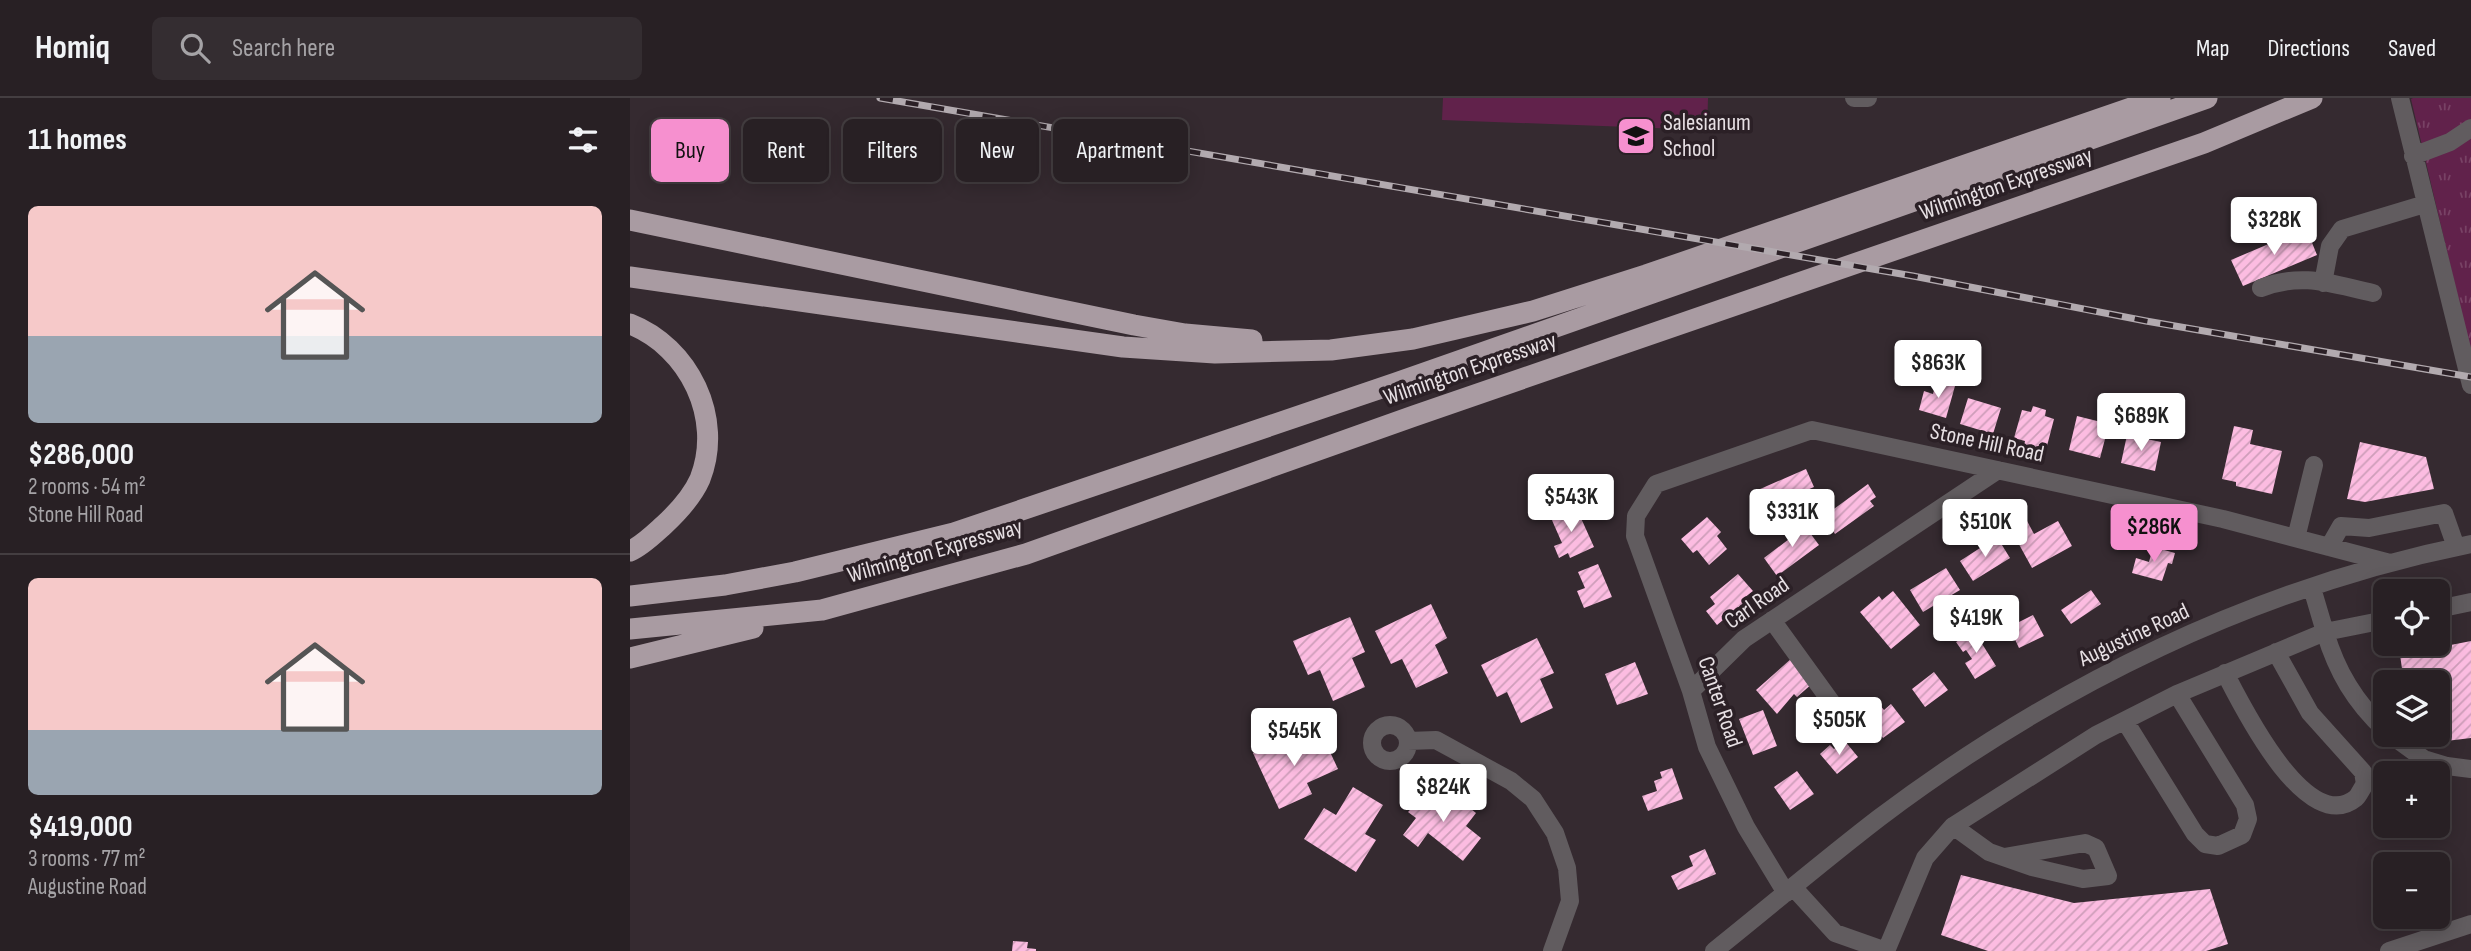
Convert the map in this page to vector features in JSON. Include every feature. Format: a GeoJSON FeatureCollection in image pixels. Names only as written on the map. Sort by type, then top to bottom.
{"type":"FeatureCollection","features":[{"type":"Feature","properties":{"kind":"highway"},"geometry":{"type":"LineString","coordinates":[[630,276],[1157,351],[1272,353],[1331,350],[1390,343],[1533,312],[2160,98]]}},
{"type":"Feature","properties":{"kind":"highway","name":"Wilmington Expressway"},"geometry":{"type":"LineString","coordinates":[[630,596],[725,585],[795,572],[954,533],[1396,383],[2207,98]]}},
{"type":"Feature","properties":{"kind":"highway","name":"Wilmington Expressway"},"geometry":{"type":"LineString","coordinates":[[630,629],[822,610],[1026,554],[2204,143],[2312,98]]}},
{"type":"Feature","properties":{"kind":"highway"},"geometry":{"type":"LineString","coordinates":[[630,220],[1185,334],[1234,340],[1390,343]]}},
{"type":"Feature","properties":{"kind":"highway"},"geometry":{"type":"LineString","coordinates":[[630,324],[655,336],[688,370],[705,413],[707,436],[700,477],[692,495],[658,531],[630,551]]}},
{"type":"Feature","properties":{"kind":"highway"},"geometry":{"type":"LineString","coordinates":[[630,658],[822,610]]}},
{"type":"Feature","properties":{"kind":"street"},"geometry":{"type":"LineString","coordinates":[[1854,98],[1868,98]]}},
{"type":"Feature","properties":{"kind":"street"},"geometry":{"type":"LineString","coordinates":[[2401,103],[2471,385]]}},
{"type":"Feature","properties":{"kind":"street"},"geometry":{"type":"LineString","coordinates":[[2413,156],[2450,142],[2471,128]]}},
{"type":"Feature","properties":{"kind":"street"},"geometry":{"type":"LineString","coordinates":[[2323,283],[2330,246],[2343,229],[2425,204]]}},
{"type":"Feature","properties":{"kind":"street"},"geometry":{"type":"LineString","coordinates":[[2261,288],[2275,282],[2304,278],[2373,293]]}},
{"type":"Feature","properties":{"kind":"street","name":"Stone Hill Road"},"geometry":{"type":"LineString","coordinates":[[1636,516],[1656,484],[1812,430],[2223,519],[2390,563]]}},
{"type":"Feature","properties":{"kind":"street"},"geometry":{"type":"LineString","coordinates":[[2296,538],[2314,465]]}},
{"type":"Feature","properties":{"kind":"street","name":"Carl Road"},"geometry":{"type":"LineString","coordinates":[[1691,691],[1744,639],[1998,470]]}},
{"type":"Feature","properties":{"kind":"street"},"geometry":{"type":"LineString","coordinates":[[2329,547],[2341,526],[2369,528],[2444,513],[2464,546]]}},
{"type":"Feature","properties":{"kind":"street","name":"Canter Road"},"geometry":{"type":"LineString","coordinates":[[1636,516],[1635,536],[1691,691],[1707,747],[1746,827],[1790,890],[1835,933],[1886,951]]}},
{"type":"Feature","properties":{"kind":"street","name":"Augustine Road"},"geometry":{"type":"LineString","coordinates":[[1714,951],[1880,818],[2034,713],[2154,649],[2244,612],[2390,563],[2464,546]]}},
{"type":"Feature","properties":{"kind":"street"},"geometry":{"type":"LineString","coordinates":[[2312,587],[2331,653],[2348,688],[2373,718]]}},
{"type":"Feature","properties":{"kind":"street"},"geometry":{"type":"LineString","coordinates":[[2450,605],[2471,601]]}},
{"type":"Feature","properties":{"kind":"street"},"geometry":{"type":"LineString","coordinates":[[1772,620],[1850,728]]}},
{"type":"Feature","properties":{"kind":"street"},"geometry":{"type":"LineString","coordinates":[[1886,951],[1925,858],[1953,826],[2096,735],[2177,694],[2325,632],[2373,622]]}},
{"type":"Feature","properties":{"kind":"street"},"geometry":{"type":"LineString","coordinates":[[2225,673],[2247,716],[2275,759],[2306,794],[2323,803],[2337,806],[2356,798],[2365,785],[2363,772],[2310,712],[2276,652]]}},
{"type":"Feature","properties":{"kind":"street"},"geometry":{"type":"LineString","coordinates":[[2125,720],[2195,834],[2205,844],[2218,846],[2242,835],[2248,819],[2245,805],[2177,694]]}},
{"type":"Feature","properties":{"kind":"street"},"geometry":{"type":"LineString","coordinates":[[1408,741],[1436,740],[1511,781],[1533,799],[1555,833],[1567,868],[1570,901],[1552,951]]}},
{"type":"Feature","properties":{"kind":"street"},"geometry":{"type":"LineString","coordinates":[[2408,747],[2424,759],[2471,769]]}},
{"type":"Feature","properties":{"kind":"street"},"geometry":{"type":"LineString","coordinates":[[1953,826],[1989,852],[2032,867],[2083,879],[2108,876],[2096,848],[2085,843],[2004,857]]}},
{"type":"Feature","properties":{"kind":"street"},"geometry":{"type":"LineString","coordinates":[[2389,951],[2471,924]]}},
{"type":"Feature","properties":{"kind":"green space"},"geometry":{"type":"Polygon","coordinates":[[[1443,98],[1708,98],[1707,130],[1442,120],[1443,98]]]}},
{"type":"Feature","properties":{"kind":"green space"},"geometry":{"type":"Polygon","coordinates":[[[2471,98],[2471,353],[2411,99],[2471,98]]]}},
{"type":"Feature","properties":{"kind":"building"},"geometry":{"type":"Polygon","coordinates":[[[2306,228],[2317,255],[2243,286],[2231,260],[2306,228]]]}},
{"type":"Feature","properties":{"kind":"building"},"geometry":{"type":"Polygon","coordinates":[[[1936,381],[1955,386],[1946,418],[1919,410],[1924,391],[1933,394],[1936,381]]]}},
{"type":"Feature","properties":{"kind":"building"},"geometry":{"type":"Polygon","coordinates":[[[1968,398],[2001,408],[1993,434],[1960,424],[1968,398]]]}},
{"type":"Feature","properties":{"kind":"building"},"geometry":{"type":"Polygon","coordinates":[[[2033,406],[2046,410],[2045,416],[2054,419],[2047,446],[2039,444],[2038,450],[2024,446],[2025,441],[2014,438],[2022,410],[2031,412],[2033,406]]]}},
{"type":"Feature","properties":{"kind":"building"},"geometry":{"type":"Polygon","coordinates":[[[2077,416],[2109,424],[2100,458],[2069,450],[2077,416]]]}},
{"type":"Feature","properties":{"kind":"building"},"geometry":{"type":"Polygon","coordinates":[[[2234,426],[2253,430],[2250,444],[2282,451],[2272,494],[2236,486],[2236,482],[2222,479],[2234,426]]]}},
{"type":"Feature","properties":{"kind":"building"},"geometry":{"type":"Polygon","coordinates":[[[2127,435],[2161,442],[2155,471],[2121,463],[2127,435]]]}},
{"type":"Feature","properties":{"kind":"building"},"geometry":{"type":"Polygon","coordinates":[[[2360,442],[2426,457],[2434,489],[2365,502],[2347,499],[2360,442]]]}},
{"type":"Feature","properties":{"kind":"building"},"geometry":{"type":"Polygon","coordinates":[[[1806,469],[1814,487],[1759,511],[1751,493],[1806,469]]]}},
{"type":"Feature","properties":{"kind":"building"},"geometry":{"type":"Polygon","coordinates":[[[1868,484],[1876,497],[1870,501],[1874,506],[1835,534],[1823,517],[1868,484]]]}},
{"type":"Feature","properties":{"kind":"building"},"geometry":{"type":"Polygon","coordinates":[[[1576,507],[1594,547],[1570,558],[1568,553],[1559,558],[1554,546],[1562,543],[1551,518],[1576,507]]]}},
{"type":"Feature","properties":{"kind":"building"},"geometry":{"type":"Polygon","coordinates":[[[1707,517],[1721,532],[1717,536],[1727,549],[1709,565],[1697,550],[1693,553],[1681,539],[1707,517]]]}},
{"type":"Feature","properties":{"kind":"building"},"geometry":{"type":"Polygon","coordinates":[[[2026,519],[2034,534],[2058,521],[2072,546],[2032,568],[2010,528],[2026,519]]]}},
{"type":"Feature","properties":{"kind":"building"},"geometry":{"type":"Polygon","coordinates":[[[1801,521],[1819,545],[1777,576],[1764,558],[1793,536],[1789,531],[1801,521]]]}},
{"type":"Feature","properties":{"kind":"building"},"geometry":{"type":"Polygon","coordinates":[[[1997,537],[2010,558],[1973,581],[1960,561],[1997,537]]]}},
{"type":"Feature","properties":{"kind":"building"},"geometry":{"type":"Polygon","coordinates":[[[2153,547],[2175,553],[2172,564],[2168,563],[2162,581],[2132,573],[2136,558],[2149,562],[2153,547]]]}},
{"type":"Feature","properties":{"kind":"building"},"geometry":{"type":"Polygon","coordinates":[[[1598,564],[1612,597],[1584,608],[1577,591],[1585,588],[1578,572],[1598,564]]]}},
{"type":"Feature","properties":{"kind":"building"},"geometry":{"type":"Polygon","coordinates":[[[1946,568],[1960,590],[1923,612],[1910,590],[1946,568]]]}},
{"type":"Feature","properties":{"kind":"building"},"geometry":{"type":"Polygon","coordinates":[[[1738,574],[1753,591],[1744,598],[1746,601],[1717,625],[1706,611],[1715,604],[1710,597],[1738,574]]]}},
{"type":"Feature","properties":{"kind":"building"},"geometry":{"type":"Polygon","coordinates":[[[2091,590],[2101,604],[2071,624],[2061,610],[2091,590]]]}},
{"type":"Feature","properties":{"kind":"building"},"geometry":{"type":"Polygon","coordinates":[[[1893,591],[1920,625],[1891,649],[1860,612],[1879,596],[1882,600],[1893,591]]]}},
{"type":"Feature","properties":{"kind":"building"},"geometry":{"type":"Polygon","coordinates":[[[1431,604],[1447,638],[1435,645],[1448,673],[1416,688],[1402,659],[1391,664],[1375,631],[1431,604]]]}},
{"type":"Feature","properties":{"kind":"building"},"geometry":{"type":"Polygon","coordinates":[[[2033,615],[2044,636],[2019,648],[2009,627],[2033,615]]]}},
{"type":"Feature","properties":{"kind":"building"},"geometry":{"type":"Polygon","coordinates":[[[1350,617],[1365,652],[1352,658],[1365,687],[1333,701],[1320,670],[1308,675],[1293,641],[1350,617]]]}},
{"type":"Feature","properties":{"kind":"building"},"geometry":{"type":"Polygon","coordinates":[[[1974,631],[1996,666],[1975,679],[1965,663],[1972,659],[1956,642],[1974,631]]]}},
{"type":"Feature","properties":{"kind":"building"},"geometry":{"type":"Polygon","coordinates":[[[1537,638],[1554,673],[1540,679],[1553,708],[1521,723],[1507,692],[1497,697],[1481,665],[1537,638]]]}},
{"type":"Feature","properties":{"kind":"building"},"geometry":{"type":"Polygon","coordinates":[[[2471,641],[2471,738],[2450,741],[2450,670],[2402,670],[2400,656],[2450,656],[2450,645],[2471,641]]]}},
{"type":"Feature","properties":{"kind":"building"},"geometry":{"type":"Polygon","coordinates":[[[1792,658],[1813,683],[1797,697],[1794,694],[1777,714],[1756,690],[1792,658]]]}},
{"type":"Feature","properties":{"kind":"building"},"geometry":{"type":"Polygon","coordinates":[[[1635,662],[1648,694],[1617,705],[1605,674],[1635,662]]]}},
{"type":"Feature","properties":{"kind":"building"},"geometry":{"type":"Polygon","coordinates":[[[1934,672],[1948,690],[1925,707],[1912,689],[1934,672]]]}},
{"type":"Feature","properties":{"kind":"building"},"geometry":{"type":"Polygon","coordinates":[[[1878,703],[1884,710],[1891,704],[1905,722],[1883,738],[1864,713],[1878,703]]]}},
{"type":"Feature","properties":{"kind":"building"},"geometry":{"type":"Polygon","coordinates":[[[1763,710],[1777,746],[1753,755],[1739,719],[1763,710]]]}},
{"type":"Feature","properties":{"kind":"building"},"geometry":{"type":"Polygon","coordinates":[[[1288,736],[1294,750],[1323,737],[1338,769],[1307,783],[1312,794],[1279,809],[1253,753],[1288,736]]]}},
{"type":"Feature","properties":{"kind":"building"},"geometry":{"type":"Polygon","coordinates":[[[1844,740],[1858,757],[1837,774],[1820,754],[1830,745],[1834,749],[1844,740]]]}},
{"type":"Feature","properties":{"kind":"building"},"geometry":{"type":"Polygon","coordinates":[[[1672,768],[1683,799],[1648,811],[1642,796],[1657,791],[1654,781],[1662,778],[1660,772],[1672,768]]]}},
{"type":"Feature","properties":{"kind":"building"},"geometry":{"type":"Polygon","coordinates":[[[1797,771],[1814,794],[1790,810],[1774,787],[1797,771]]]}},
{"type":"Feature","properties":{"kind":"building"},"geometry":{"type":"Polygon","coordinates":[[[1353,787],[1383,805],[1365,834],[1376,840],[1356,872],[1304,839],[1324,808],[1336,815],[1353,787]]]}},
{"type":"Feature","properties":{"kind":"building"},"geometry":{"type":"Polygon","coordinates":[[[1425,792],[1442,805],[1451,793],[1476,813],[1466,826],[1481,838],[1463,861],[1428,833],[1418,847],[1403,835],[1416,818],[1408,812],[1425,792]]]}},
{"type":"Feature","properties":{"kind":"building"},"geometry":{"type":"Polygon","coordinates":[[[1705,849],[1716,874],[1678,890],[1671,876],[1693,866],[1689,856],[1705,849]]]}},
{"type":"Feature","properties":{"kind":"building"},"geometry":{"type":"Polygon","coordinates":[[[1961,875],[2074,903],[2210,889],[2228,944],[2206,951],[1988,951],[1941,935],[1961,875]]]}},
{"type":"Feature","properties":{"kind":"building"},"geometry":{"type":"Polygon","coordinates":[[[1013,941],[1028,942],[1027,948],[1036,951],[1012,951],[1013,941]]]}},
{"type":"Feature","properties":{"kind":"railway"},"geometry":{"type":"LineString","coordinates":[[880,98],[1913,276],[2146,321],[2471,377]]}},
{"type":"Feature","properties":{"kind":"place","name":"Salesianum School"},"geometry":{"type":"Point","coordinates":[1636,136]}}]}
